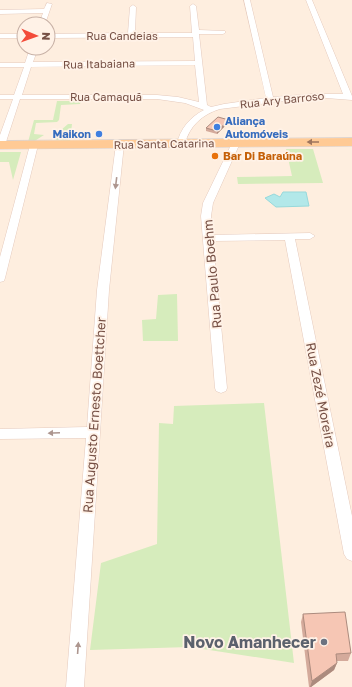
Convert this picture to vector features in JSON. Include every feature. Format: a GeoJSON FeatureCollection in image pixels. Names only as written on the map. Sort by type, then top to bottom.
{"type":"FeatureCollection","features":[{"type":"Feature","properties":{"kind":"main road","name":"Rua Santa Catarina"},"geometry":{"type":"LineString","coordinates":[[0,146],[352,142]]}},
{"type":"Feature","properties":{"kind":"street"},"geometry":{"type":"LineString","coordinates":[[247,0],[270,100]]}},
{"type":"Feature","properties":{"kind":"street"},"geometry":{"type":"LineString","coordinates":[[309,0],[350,97]]}},
{"type":"Feature","properties":{"kind":"street"},"geometry":{"type":"LineString","coordinates":[[45,16],[49,4]]}},
{"type":"Feature","properties":{"kind":"street"},"geometry":{"type":"LineString","coordinates":[[193,6],[199,63],[207,108]]}},
{"type":"Feature","properties":{"kind":"street"},"geometry":{"type":"LineString","coordinates":[[131,36],[134,7]]}},
{"type":"Feature","properties":{"kind":"street"},"geometry":{"type":"LineString","coordinates":[[0,12],[46,12]]}},
{"type":"Feature","properties":{"kind":"street","name":"Rua Candeias"},"geometry":{"type":"LineString","coordinates":[[56,36],[131,36],[223,32]]}},
{"type":"Feature","properties":{"kind":"street"},"geometry":{"type":"LineString","coordinates":[[0,36],[16,36]]}},
{"type":"Feature","properties":{"kind":"street"},"geometry":{"type":"LineString","coordinates":[[0,146],[31,56]]}},
{"type":"Feature","properties":{"kind":"street","name":"Rua Itabaiana"},"geometry":{"type":"LineString","coordinates":[[0,65],[199,63]]}},
{"type":"Feature","properties":{"kind":"street","name":"Rua Ary Barroso"},"geometry":{"type":"LineString","coordinates":[[181,144],[181,139],[186,129],[201,116],[207,108],[322,95],[350,97]]}},
{"type":"Feature","properties":{"kind":"street","name":"Rua Camaquã"},"geometry":{"type":"LineString","coordinates":[[0,97],[157,97],[174,98],[207,108]]}},
{"type":"Feature","properties":{"kind":"street","name":"Rua Paulo Boehm"},"geometry":{"type":"LineString","coordinates":[[221,388],[206,216],[208,203],[236,143]]}},
{"type":"Feature","properties":{"kind":"street","name":"Rua Augusto Ernesto Boettcher"},"geometry":{"type":"LineString","coordinates":[[75,687],[103,290],[120,144]]}},
{"type":"Feature","properties":{"kind":"street"},"geometry":{"type":"LineString","coordinates":[[0,278],[34,145]]}},
{"type":"Feature","properties":{"kind":"street","name":"Rua Zezé Moreira"},"geometry":{"type":"LineString","coordinates":[[289,236],[352,554]]}},
{"type":"Feature","properties":{"kind":"street"},"geometry":{"type":"LineString","coordinates":[[208,238],[310,236]]}},
{"type":"Feature","properties":{"kind":"street"},"geometry":{"type":"LineString","coordinates":[[0,434],[93,432]]}},
{"type":"Feature","properties":{"kind":"green space"},"geometry":{"type":"Polygon","coordinates":[[[57,101],[81,101],[80,104],[61,105],[59,120],[57,122],[36,123],[34,134],[44,135],[33,142],[28,142],[34,120],[53,120],[57,101]]]}},
{"type":"Feature","properties":{"kind":"green space"},"geometry":{"type":"Polygon","coordinates":[[[68,124],[72,124],[70,141],[54,140],[54,136],[68,124]]]}},
{"type":"Feature","properties":{"kind":"green space"},"geometry":{"type":"Polygon","coordinates":[[[286,149],[313,149],[323,183],[238,184],[237,177],[292,176],[286,149]]]}},
{"type":"Feature","properties":{"kind":"green space"},"geometry":{"type":"Polygon","coordinates":[[[0,152],[21,152],[13,180],[9,162],[0,162],[0,152]]]}},
{"type":"Feature","properties":{"kind":"green space"},"geometry":{"type":"Polygon","coordinates":[[[177,294],[178,341],[143,341],[142,320],[156,319],[158,295],[177,294]]]}},
{"type":"Feature","properties":{"kind":"green space"},"geometry":{"type":"Polygon","coordinates":[[[264,403],[294,663],[190,647],[90,650],[101,563],[157,544],[159,423],[173,424],[174,406],[264,403]]]}},
{"type":"Feature","properties":{"kind":"water"},"geometry":{"type":"Polygon","coordinates":[[[283,192],[306,192],[309,206],[276,207],[265,198],[274,194],[280,197],[283,192]]]}},
{"type":"Feature","properties":{"kind":"building","name":"Aliança Automóveis"},"geometry":{"type":"Polygon","coordinates":[[[218,117],[229,120],[217,131],[206,128],[218,117]]]}},
{"type":"Feature","properties":{"kind":"building","name":"Novo Amanhecer"},"geometry":{"type":"Polygon","coordinates":[[[345,612],[351,653],[336,654],[337,663],[312,681],[303,614],[345,612]]]}},
{"type":"Feature","properties":{"kind":"place","name":"Aliança Automóveis"},"geometry":{"type":"Point","coordinates":[217,127]}},
{"type":"Feature","properties":{"kind":"place","name":"Maikon"},"geometry":{"type":"Point","coordinates":[99,134]}},
{"type":"Feature","properties":{"kind":"place","name":"Bar Di Baraúna"},"geometry":{"type":"Point","coordinates":[215,156]}},
{"type":"Feature","properties":{"kind":"place","name":"Novo Amanhecer"},"geometry":{"type":"Point","coordinates":[324,642]}}]}
